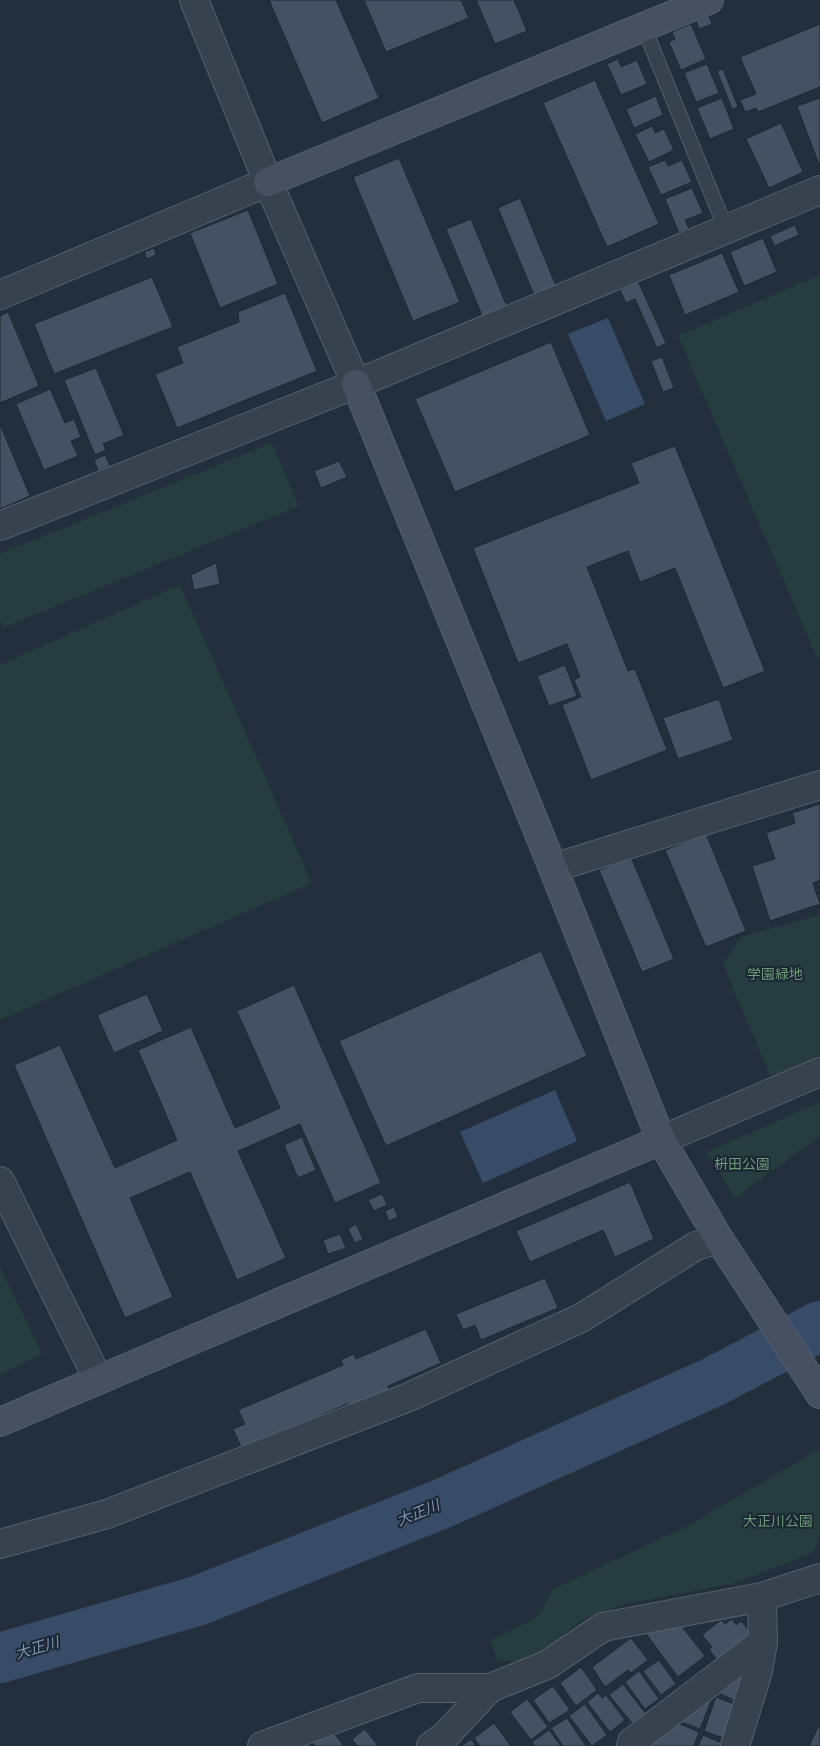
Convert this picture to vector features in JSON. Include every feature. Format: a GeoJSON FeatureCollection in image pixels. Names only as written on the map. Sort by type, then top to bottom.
{"type":"FeatureCollection","features":[{"type":"Feature","properties":{"kind":"street"},"geometry":{"type":"LineString","coordinates":[[194,0],[268,182],[356,384],[554,868],[661,1140],[719,1239],[820,1394]]}},
{"type":"Feature","properties":{"kind":"street"},"geometry":{"type":"LineString","coordinates":[[0,295],[268,182],[710,0]]}},
{"type":"Feature","properties":{"kind":"street"},"geometry":{"type":"LineString","coordinates":[[0,526],[356,384],[820,190]]}},
{"type":"Feature","properties":{"kind":"street"},"geometry":{"type":"LineString","coordinates":[[554,868],[820,785]]}},
{"type":"Feature","properties":{"kind":"street"},"geometry":{"type":"LineString","coordinates":[[0,1422],[820,1072]]}},
{"type":"Feature","properties":{"kind":"street"},"geometry":{"type":"LineString","coordinates":[[0,1181],[98,1379]]}},
{"type":"Feature","properties":{"kind":"street"},"geometry":{"type":"LineString","coordinates":[[0,1544],[107,1514],[408,1397],[581,1318],[696,1246],[719,1239]]}},
{"type":"Feature","properties":{"kind":"street"},"geometry":{"type":"LineString","coordinates":[[262,1746],[418,1688],[490,1688],[547,1664],[603,1627],[768,1595],[817,1580]]}},
{"type":"Feature","properties":{"kind":"street"},"geometry":{"type":"LineString","coordinates":[[735,1746],[758,1671],[768,1595]]}},
{"type":"Feature","properties":{"kind":"street"},"geometry":{"type":"LineString","coordinates":[[625,1745],[763,1642]]}},
{"type":"Feature","properties":{"kind":"street"},"geometry":{"type":"LineString","coordinates":[[431,1746],[445,1736],[490,1688]]}},
{"type":"Feature","properties":{"kind":"lane"},"geometry":{"type":"LineString","coordinates":[[644,28],[726,229]]}},
{"type":"Feature","properties":{"kind":"green space"},"geometry":{"type":"Polygon","coordinates":[[[820,275],[820,657],[817,658],[678,336],[820,275]]]}},
{"type":"Feature","properties":{"kind":"green space"},"geometry":{"type":"Polygon","coordinates":[[[272,443],[299,506],[3,628],[0,621],[0,554],[272,443]]]}},
{"type":"Feature","properties":{"kind":"green space"},"geometry":{"type":"Polygon","coordinates":[[[180,585],[312,883],[0,1020],[0,665],[180,585]]]}},
{"type":"Feature","properties":{"kind":"green space","name":"学園緑地"},"geometry":{"type":"Polygon","coordinates":[[[820,915],[820,1056],[771,1077],[723,965],[741,937],[820,915]]]}},
{"type":"Feature","properties":{"kind":"green space","name":"枡田公園"},"geometry":{"type":"Polygon","coordinates":[[[820,1102],[820,1136],[735,1198],[707,1152],[820,1102]]]}},
{"type":"Feature","properties":{"kind":"green space"},"geometry":{"type":"Polygon","coordinates":[[[0,1266],[42,1354],[0,1375],[0,1266]]]}},
{"type":"Feature","properties":{"kind":"green space","name":"大正川公園"},"geometry":{"type":"Polygon","coordinates":[[[818,1450],[820,1453],[820,1537],[813,1553],[735,1583],[625,1604],[587,1617],[534,1657],[519,1661],[497,1661],[490,1640],[530,1621],[540,1614],[552,1590],[689,1525],[818,1450]]]}},
{"type":"Feature","properties":{"kind":"water"},"geometry":{"type":"Polygon","coordinates":[[[608,318],[645,404],[606,421],[568,334],[608,318]]]}},
{"type":"Feature","properties":{"kind":"water"},"geometry":{"type":"Polygon","coordinates":[[[555,1090],[577,1141],[483,1183],[460,1132],[555,1090]]]}},
{"type":"Feature","properties":{"kind":"building"},"geometry":{"type":"Polygon","coordinates":[[[269,0],[336,0],[379,98],[322,123],[269,0]]]}},
{"type":"Feature","properties":{"kind":"building"},"geometry":{"type":"Polygon","coordinates":[[[364,0],[461,0],[469,18],[386,52],[364,0]]]}},
{"type":"Feature","properties":{"kind":"building"},"geometry":{"type":"Polygon","coordinates":[[[476,0],[514,0],[527,31],[495,44],[476,0]]]}},
{"type":"Feature","properties":{"kind":"building"},"geometry":{"type":"Polygon","coordinates":[[[709,16],[712,24],[699,29],[696,21],[709,16]]]}},
{"type":"Feature","properties":{"kind":"building"},"geometry":{"type":"Polygon","coordinates":[[[691,24],[706,59],[681,70],[669,42],[675,39],[672,32],[691,24]]]}},
{"type":"Feature","properties":{"kind":"building"},"geometry":{"type":"Polygon","coordinates":[[[820,24],[820,87],[758,112],[756,108],[745,112],[740,100],[756,94],[740,57],[820,24]]]}},
{"type":"Feature","properties":{"kind":"building"},"geometry":{"type":"Polygon","coordinates":[[[618,59],[621,67],[637,60],[647,84],[621,95],[607,64],[618,59]]]}},
{"type":"Feature","properties":{"kind":"building"},"geometry":{"type":"Polygon","coordinates":[[[707,64],[719,93],[696,102],[684,73],[707,64]]]}},
{"type":"Feature","properties":{"kind":"building"},"geometry":{"type":"Polygon","coordinates":[[[723,69],[738,107],[732,109],[717,71],[723,69]]]}},
{"type":"Feature","properties":{"kind":"building"},"geometry":{"type":"Polygon","coordinates":[[[595,80],[659,224],[607,247],[543,103],[595,80]]]}},
{"type":"Feature","properties":{"kind":"building"},"geometry":{"type":"Polygon","coordinates":[[[656,96],[663,115],[634,128],[626,109],[656,96]]]}},
{"type":"Feature","properties":{"kind":"building"},"geometry":{"type":"Polygon","coordinates":[[[722,98],[734,129],[710,139],[697,108],[722,98]]]}},
{"type":"Feature","properties":{"kind":"building"},"geometry":{"type":"Polygon","coordinates":[[[820,98],[820,167],[797,106],[820,98]]]}},
{"type":"Feature","properties":{"kind":"building"},"geometry":{"type":"Polygon","coordinates":[[[781,123],[803,172],[769,188],[746,139],[781,123]]]}},
{"type":"Feature","properties":{"kind":"building"},"geometry":{"type":"Polygon","coordinates":[[[652,126],[655,133],[664,129],[674,150],[649,162],[635,134],[652,126]]]}},
{"type":"Feature","properties":{"kind":"building"},"geometry":{"type":"Polygon","coordinates":[[[399,158],[460,302],[413,321],[353,177],[399,158]]]}},
{"type":"Feature","properties":{"kind":"building"},"geometry":{"type":"Polygon","coordinates":[[[665,160],[668,166],[682,160],[692,182],[661,195],[648,167],[665,160]]]}},
{"type":"Feature","properties":{"kind":"building"},"geometry":{"type":"Polygon","coordinates":[[[692,188],[703,213],[685,220],[689,229],[679,233],[665,199],[692,188]]]}},
{"type":"Feature","properties":{"kind":"building"},"geometry":{"type":"Polygon","coordinates":[[[520,198],[556,286],[534,295],[498,208],[520,198]]]}},
{"type":"Feature","properties":{"kind":"building"},"geometry":{"type":"Polygon","coordinates":[[[248,210],[278,284],[220,308],[190,233],[248,210]]]}},
{"type":"Feature","properties":{"kind":"building"},"geometry":{"type":"Polygon","coordinates":[[[471,219],[508,309],[484,320],[446,229],[471,219]]]}},
{"type":"Feature","properties":{"kind":"building"},"geometry":{"type":"Polygon","coordinates":[[[795,225],[799,235],[774,246],[770,236],[795,225]]]}},
{"type":"Feature","properties":{"kind":"building"},"geometry":{"type":"Polygon","coordinates":[[[763,238],[777,272],[744,286],[730,252],[763,238]]]}},
{"type":"Feature","properties":{"kind":"building"},"geometry":{"type":"Polygon","coordinates":[[[154,248],[156,255],[147,259],[144,252],[154,248]]]}},
{"type":"Feature","properties":{"kind":"building"},"geometry":{"type":"Polygon","coordinates":[[[722,253],[739,292],[685,315],[669,275],[722,253]]]}},
{"type":"Feature","properties":{"kind":"building"},"geometry":{"type":"Polygon","coordinates":[[[152,277],[173,327],[54,374],[34,324],[152,277]]]}},
{"type":"Feature","properties":{"kind":"building"},"geometry":{"type":"Polygon","coordinates":[[[638,281],[666,343],[657,348],[635,299],[626,303],[620,290],[638,281]]]}},
{"type":"Feature","properties":{"kind":"building"},"geometry":{"type":"Polygon","coordinates":[[[285,293],[317,371],[177,428],[155,374],[183,363],[177,347],[239,322],[238,312],[285,293]]]}},
{"type":"Feature","properties":{"kind":"building"},"geometry":{"type":"Polygon","coordinates":[[[8,312],[39,386],[0,403],[0,316],[8,312]]]}},
{"type":"Feature","properties":{"kind":"building"},"geometry":{"type":"Polygon","coordinates":[[[551,342],[590,435],[455,492],[415,399],[551,342]]]}},
{"type":"Feature","properties":{"kind":"building"},"geometry":{"type":"Polygon","coordinates":[[[662,357],[674,388],[663,392],[651,361],[662,357]]]}},
{"type":"Feature","properties":{"kind":"building"},"geometry":{"type":"Polygon","coordinates":[[[96,368],[124,435],[103,444],[106,450],[95,455],[64,380],[96,368]]]}},
{"type":"Feature","properties":{"kind":"building"},"geometry":{"type":"Polygon","coordinates":[[[50,389],[65,423],[74,419],[81,437],[71,441],[78,456],[44,470],[16,404],[50,389]]]}},
{"type":"Feature","properties":{"kind":"building"},"geometry":{"type":"Polygon","coordinates":[[[0,424],[30,496],[0,509],[0,424]]]}},
{"type":"Feature","properties":{"kind":"building"},"geometry":{"type":"Polygon","coordinates":[[[675,446],[765,671],[723,688],[675,568],[640,582],[628,551],[587,567],[628,671],[635,669],[667,750],[591,780],[562,705],[581,697],[574,680],[580,677],[567,644],[518,663],[473,548],[639,483],[631,463],[675,446]]]}},
{"type":"Feature","properties":{"kind":"building"},"geometry":{"type":"Polygon","coordinates":[[[105,455],[110,466],[98,471],[94,460],[105,455]]]}},
{"type":"Feature","properties":{"kind":"building"},"geometry":{"type":"Polygon","coordinates":[[[339,461],[347,477],[321,488],[314,471],[339,461]]]}},
{"type":"Feature","properties":{"kind":"building"},"geometry":{"type":"Polygon","coordinates":[[[216,563],[220,584],[194,590],[191,575],[216,563]]]}},
{"type":"Feature","properties":{"kind":"building"},"geometry":{"type":"Polygon","coordinates":[[[565,665],[577,696],[549,706],[537,676],[565,665]]]}},
{"type":"Feature","properties":{"kind":"building"},"geometry":{"type":"Polygon","coordinates":[[[719,699],[733,740],[678,759],[663,718],[719,699]]]}},
{"type":"Feature","properties":{"kind":"building"},"geometry":{"type":"Polygon","coordinates":[[[820,804],[820,880],[813,883],[820,904],[770,921],[752,866],[775,859],[766,833],[795,823],[792,813],[820,804]]]}},
{"type":"Feature","properties":{"kind":"building"},"geometry":{"type":"Polygon","coordinates":[[[706,834],[746,931],[706,947],[665,850],[706,834]]]}},
{"type":"Feature","properties":{"kind":"building"},"geometry":{"type":"Polygon","coordinates":[[[631,857],[674,959],[642,972],[599,870],[631,857]]]}},
{"type":"Feature","properties":{"kind":"building"},"geometry":{"type":"Polygon","coordinates":[[[541,951],[587,1056],[386,1146],[339,1041],[541,951]]]}},
{"type":"Feature","properties":{"kind":"building"},"geometry":{"type":"Polygon","coordinates":[[[294,985],[381,1183],[335,1203],[300,1124],[238,1151],[286,1258],[237,1280],[190,1172],[130,1198],[173,1297],[125,1318],[14,1065],[60,1045],[115,1168],[177,1140],[138,1050],[191,1027],[235,1128],[280,1108],[237,1011],[294,985]]]}},
{"type":"Feature","properties":{"kind":"building"},"geometry":{"type":"Polygon","coordinates":[[[147,994],[163,1031],[114,1053],[97,1015],[147,994]]]}},
{"type":"Feature","properties":{"kind":"building"},"geometry":{"type":"Polygon","coordinates":[[[302,1137],[316,1170],[298,1178],[284,1145],[302,1137]]]}},
{"type":"Feature","properties":{"kind":"building"},"geometry":{"type":"Polygon","coordinates":[[[630,1182],[654,1239],[615,1257],[603,1230],[530,1262],[516,1231],[630,1182]]]}},
{"type":"Feature","properties":{"kind":"building"},"geometry":{"type":"Polygon","coordinates":[[[382,1194],[387,1205],[374,1211],[368,1200],[382,1194]]]}},
{"type":"Feature","properties":{"kind":"building"},"geometry":{"type":"Polygon","coordinates":[[[394,1207],[398,1217],[389,1221],[385,1211],[394,1207]]]}},
{"type":"Feature","properties":{"kind":"building"},"geometry":{"type":"Polygon","coordinates":[[[356,1224],[363,1239],[355,1243],[348,1229],[356,1224]]]}},
{"type":"Feature","properties":{"kind":"building"},"geometry":{"type":"Polygon","coordinates":[[[340,1234],[346,1248],[328,1254],[323,1240],[340,1234]]]}},
{"type":"Feature","properties":{"kind":"building"},"geometry":{"type":"Polygon","coordinates":[[[545,1278],[558,1308],[481,1340],[475,1325],[463,1330],[456,1314],[545,1278]]]}},
{"type":"Feature","properties":{"kind":"building"},"geometry":{"type":"Polygon","coordinates":[[[426,1329],[441,1363],[388,1386],[390,1392],[349,1409],[347,1404],[242,1449],[233,1429],[245,1424],[238,1410],[343,1365],[341,1360],[354,1354],[356,1359],[426,1329]]]}},
{"type":"Feature","properties":{"kind":"building"},"geometry":{"type":"Polygon","coordinates":[[[732,1619],[736,1625],[741,1621],[753,1635],[719,1663],[709,1649],[712,1647],[702,1635],[721,1620],[725,1624],[732,1619]]]}},
{"type":"Feature","properties":{"kind":"building"},"geometry":{"type":"Polygon","coordinates":[[[680,1624],[705,1656],[678,1677],[644,1631],[680,1624]]]}},
{"type":"Feature","properties":{"kind":"building"},"geometry":{"type":"Polygon","coordinates":[[[631,1638],[648,1660],[631,1673],[628,1670],[605,1687],[592,1667],[631,1638]]]}},
{"type":"Feature","properties":{"kind":"building"},"geometry":{"type":"Polygon","coordinates":[[[659,1660],[676,1684],[661,1695],[643,1671],[659,1660]]]}},
{"type":"Feature","properties":{"kind":"building"},"geometry":{"type":"Polygon","coordinates":[[[750,1666],[737,1701],[720,1694],[724,1682],[750,1666]]]}},
{"type":"Feature","properties":{"kind":"building"},"geometry":{"type":"Polygon","coordinates":[[[581,1667],[597,1690],[576,1706],[560,1683],[581,1667]]]}},
{"type":"Feature","properties":{"kind":"building"},"geometry":{"type":"Polygon","coordinates":[[[639,1671],[659,1699],[645,1709],[625,1682],[639,1671]]]}},
{"type":"Feature","properties":{"kind":"building"},"geometry":{"type":"Polygon","coordinates":[[[623,1684],[646,1714],[633,1724],[609,1695],[623,1684]]]}},
{"type":"Feature","properties":{"kind":"building"},"geometry":{"type":"Polygon","coordinates":[[[553,1686],[570,1710],[549,1723],[533,1700],[553,1686]]]}},
{"type":"Feature","properties":{"kind":"building"},"geometry":{"type":"Polygon","coordinates":[[[598,1693],[602,1698],[606,1695],[625,1720],[610,1732],[587,1702],[598,1693]]]}},
{"type":"Feature","properties":{"kind":"building"},"geometry":{"type":"Polygon","coordinates":[[[713,1696],[700,1729],[679,1721],[713,1696]]]}},
{"type":"Feature","properties":{"kind":"building"},"geometry":{"type":"Polygon","coordinates":[[[716,1697],[736,1705],[723,1738],[704,1731],[716,1697]]]}},
{"type":"Feature","properties":{"kind":"building"},"geometry":{"type":"Polygon","coordinates":[[[527,1699],[548,1727],[531,1740],[510,1712],[527,1699]]]}},
{"type":"Feature","properties":{"kind":"building"},"geometry":{"type":"Polygon","coordinates":[[[585,1704],[607,1735],[592,1746],[569,1716],[585,1704]]]}},
{"type":"Feature","properties":{"kind":"building"},"geometry":{"type":"Polygon","coordinates":[[[567,1718],[586,1746],[563,1746],[551,1728],[567,1718]]]}},
{"type":"Feature","properties":{"kind":"building"},"geometry":{"type":"Polygon","coordinates":[[[673,1721],[699,1732],[694,1746],[645,1746],[673,1721]]]}},
{"type":"Feature","properties":{"kind":"building"},"geometry":{"type":"Polygon","coordinates":[[[494,1723],[511,1746],[480,1746],[474,1738],[494,1723]]]}},
{"type":"Feature","properties":{"kind":"building"},"geometry":{"type":"Polygon","coordinates":[[[820,1723],[820,1746],[809,1746],[820,1723]]]}},
{"type":"Feature","properties":{"kind":"building"},"geometry":{"type":"Polygon","coordinates":[[[365,1729],[378,1746],[357,1746],[352,1739],[365,1729]]]}},
{"type":"Feature","properties":{"kind":"building"},"geometry":{"type":"Polygon","coordinates":[[[549,1730],[561,1746],[535,1746],[532,1742],[549,1730]]]}},
{"type":"Feature","properties":{"kind":"building"},"geometry":{"type":"Polygon","coordinates":[[[332,1731],[344,1746],[315,1746],[311,1741],[332,1731]]]}},
{"type":"Feature","properties":{"kind":"building"},"geometry":{"type":"Polygon","coordinates":[[[703,1735],[722,1743],[720,1746],[698,1746],[703,1735]]]}},
{"type":"Feature","properties":{"kind":"building"},"geometry":{"type":"Polygon","coordinates":[[[471,1739],[476,1746],[461,1746],[471,1739]]]}},
{"type":"Feature","properties":{"kind":"waterway","name":"大正川"},"geometry":{"type":"LineString","coordinates":[[0,1658],[197,1601],[441,1504],[713,1382],[820,1326]]}}]}
